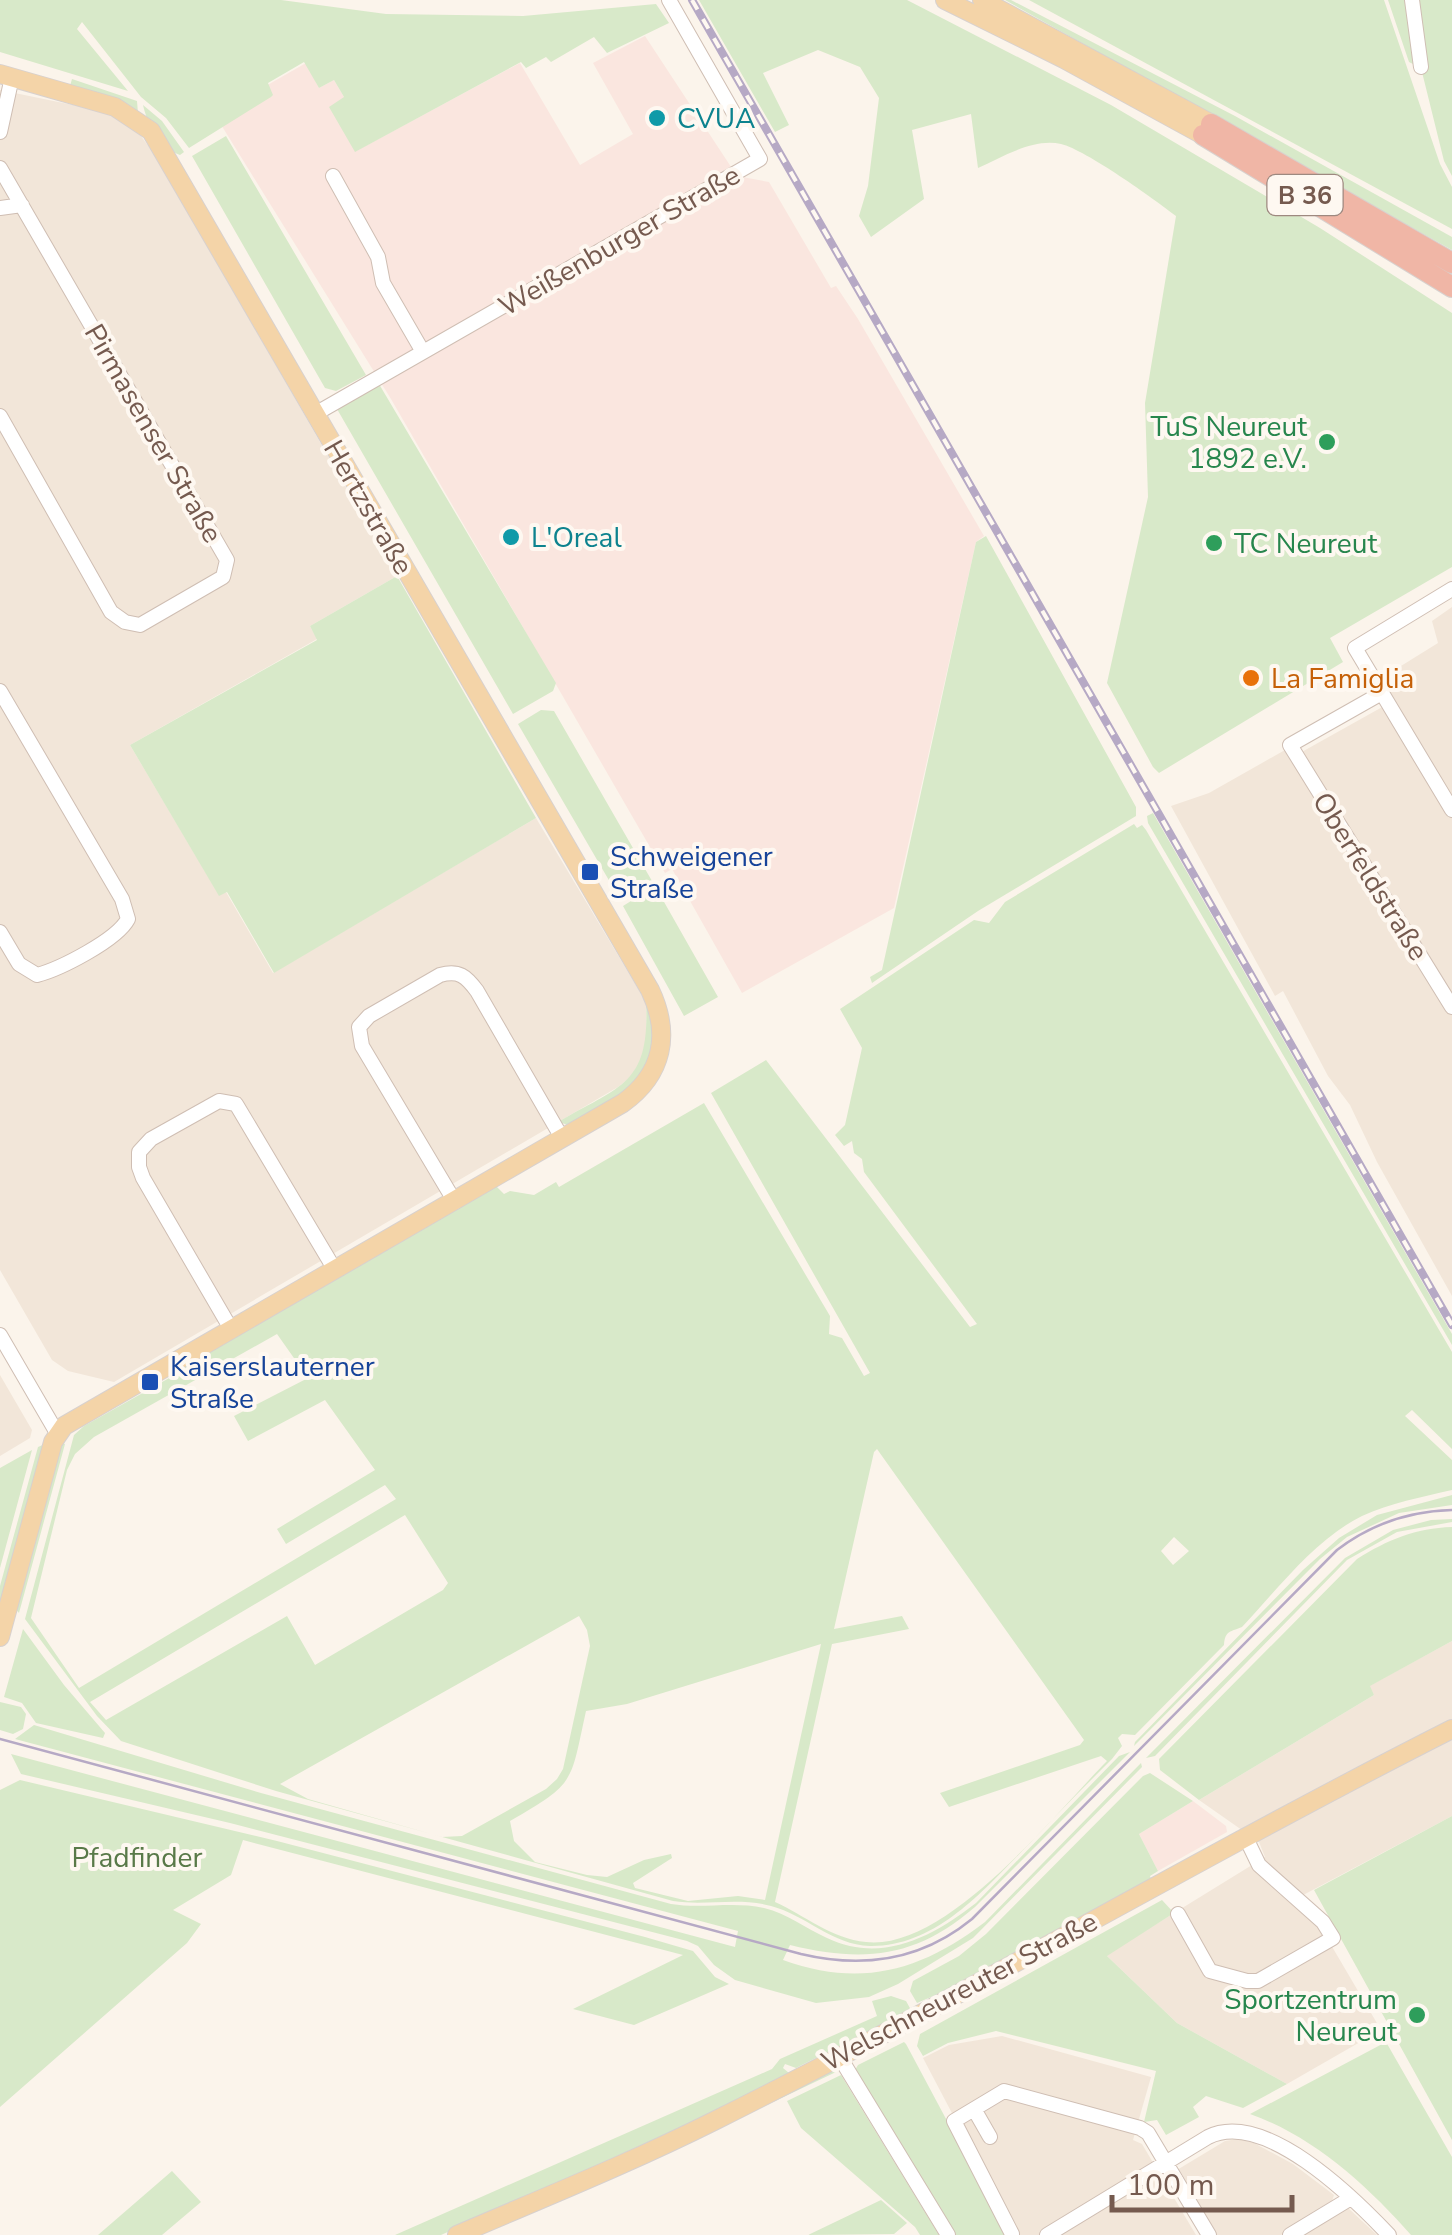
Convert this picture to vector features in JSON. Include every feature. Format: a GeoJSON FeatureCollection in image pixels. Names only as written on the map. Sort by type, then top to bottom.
{"type":"FeatureCollection","features":[{"type":"Feature","properties":{"kind":"highway","name":"B 36"},"geometry":{"type":"LineString","coordinates":[[1206,129],[1452,263]]}},
{"type":"Feature","properties":{"kind":"highway","name":"B 36"},"geometry":{"type":"LineString","coordinates":[[1206,129],[1452,286]]}},
{"type":"Feature","properties":{"kind":"main road","name":"B 36"},"geometry":{"type":"LineString","coordinates":[[946,0],[1206,129]]}},
{"type":"Feature","properties":{"kind":"main road","name":"B 36"},"geometry":{"type":"LineString","coordinates":[[982,0],[1206,129]]}},
{"type":"Feature","properties":{"kind":"main road","name":"Hertzstraße"},"geometry":{"type":"LineString","coordinates":[[6,76],[115,107],[151,131],[642,976],[659,1012],[659,1060],[644,1087],[562,1138]]}},
{"type":"Feature","properties":{"kind":"main road"},"geometry":{"type":"LineString","coordinates":[[0,1636],[57,1433],[71,1421],[562,1138]]}},
{"type":"Feature","properties":{"kind":"main road","name":"Welschneureuter Straße"},"geometry":{"type":"LineString","coordinates":[[457,2235],[710,2123],[1206,1861],[1244,1836],[1452,1729]]}},
{"type":"Feature","properties":{"kind":"street","name":"Weißenburger Straße"},"geometry":{"type":"LineString","coordinates":[[316,414],[760,159],[669,0]]}},
{"type":"Feature","properties":{"kind":"street"},"geometry":{"type":"LineString","coordinates":[[1412,0],[1420,67]]}},
{"type":"Feature","properties":{"kind":"street"},"geometry":{"type":"LineString","coordinates":[[0,132],[6,76]]}},
{"type":"Feature","properties":{"kind":"street","name":"Pirmasenser Straße"},"geometry":{"type":"LineString","coordinates":[[0,168],[227,560],[223,577],[136,625],[111,612],[0,416]]}},
{"type":"Feature","properties":{"kind":"street"},"geometry":{"type":"LineString","coordinates":[[332,176],[378,257],[383,283],[423,352]]}},
{"type":"Feature","properties":{"kind":"street"},"geometry":{"type":"LineString","coordinates":[[0,208],[22,205]]}},
{"type":"Feature","properties":{"kind":"street"},"geometry":{"type":"LineString","coordinates":[[1452,590],[1355,648],[1452,810]]}},
{"type":"Feature","properties":{"kind":"street"},"geometry":{"type":"LineString","coordinates":[[0,690],[122,899],[128,919],[114,935],[51,972],[37,975],[19,964],[0,932]]}},
{"type":"Feature","properties":{"kind":"street","name":"Oberfeldstraße"},"geometry":{"type":"LineString","coordinates":[[1380,694],[1290,745],[1446,985],[1452,1006]]}},
{"type":"Feature","properties":{"kind":"street"},"geometry":{"type":"LineString","coordinates":[[455,1202],[362,1046],[358,1027],[369,1016],[440,975],[450,972],[466,976],[562,1138]]}},
{"type":"Feature","properties":{"kind":"street"},"geometry":{"type":"LineString","coordinates":[[231,1329],[138,1167],[139,1152],[150,1139],[220,1101],[236,1104],[335,1270]]}},
{"type":"Feature","properties":{"kind":"street"},"geometry":{"type":"LineString","coordinates":[[0,1334],[57,1433]]}},
{"type":"Feature","properties":{"kind":"street"},"geometry":{"type":"LineString","coordinates":[[1178,1914],[1210,1971],[1247,1982],[1258,1981],[1333,1938],[1323,1922],[1259,1865],[1244,1836]]}},
{"type":"Feature","properties":{"kind":"street"},"geometry":{"type":"LineString","coordinates":[[840,2056],[948,2235]]}},
{"type":"Feature","properties":{"kind":"street"},"geometry":{"type":"LineString","coordinates":[[1012,2234],[954,2121],[1004,2091],[1148,2133],[1209,2235]]}},
{"type":"Feature","properties":{"kind":"street"},"geometry":{"type":"LineString","coordinates":[[974,2109],[990,2137]]}},
{"type":"Feature","properties":{"kind":"street"},"geometry":{"type":"LineString","coordinates":[[1047,2235],[1216,2133],[1242,2130],[1297,2156],[1352,2198],[1389,2235]]}},
{"type":"Feature","properties":{"kind":"street"},"geometry":{"type":"LineString","coordinates":[[1290,2235],[1352,2198]]}},
{"type":"Feature","properties":{"kind":"shaded area"},"geometry":{"type":"Polygon","coordinates":[[[645,36],[737,176],[769,182],[831,288],[836,286],[858,319],[984,536],[976,542],[894,908],[742,993],[672,869],[665,873],[391,399],[215,115],[306,63],[319,88],[334,80],[344,97],[356,151],[520,63],[580,165],[633,134],[593,63],[645,36]]]}},
{"type":"Feature","properties":{"kind":"shaded area"},"geometry":{"type":"Polygon","coordinates":[[[0,90],[112,113],[138,132],[155,155],[397,576],[310,626],[317,639],[130,745],[219,895],[226,892],[273,973],[536,818],[646,1002],[647,1047],[632,1076],[618,1087],[114,1382],[68,1371],[52,1360],[0,1270],[0,90]]]}},
{"type":"Feature","properties":{"kind":"shaded area"},"geometry":{"type":"Polygon","coordinates":[[[1452,607],[1452,1296],[1377,1162],[1350,1105],[1328,1076],[1283,991],[1275,996],[1171,806],[1209,793],[1285,750],[1291,758],[1393,701],[1380,679],[1438,643],[1432,621],[1452,607]]]}},
{"type":"Feature","properties":{"kind":"shaded area"},"geometry":{"type":"Polygon","coordinates":[[[0,1375],[32,1430],[30,1438],[0,1456],[0,1375]]]}},
{"type":"Feature","properties":{"kind":"shaded area"},"geometry":{"type":"Polygon","coordinates":[[[1452,1641],[1452,1816],[1290,1902],[1324,1933],[1381,2030],[1287,2084],[1177,2023],[1106,1955],[1265,1857],[1259,1842],[1199,1800],[1374,1695],[1369,1686],[1452,1641]]]}},
{"type":"Feature","properties":{"kind":"shaded area"},"geometry":{"type":"Polygon","coordinates":[[[1193,1801],[1226,1826],[1227,1832],[1158,1871],[1139,1834],[1193,1801]]]}},
{"type":"Feature","properties":{"kind":"shaded area"},"geometry":{"type":"Polygon","coordinates":[[[1002,2036],[1151,2077],[1133,2140],[1142,2144],[1196,2235],[1016,2235],[923,2058],[949,2045],[1002,2036]]]}},
{"type":"Feature","properties":{"kind":"shaded area"},"geometry":{"type":"Polygon","coordinates":[[[1238,2139],[1293,2164],[1334,2195],[1331,2204],[1281,2235],[1209,2235],[1172,2173],[1225,2141],[1238,2139]]]}},
{"type":"Feature","properties":{"kind":"shaded area"},"geometry":{"type":"Polygon","coordinates":[[[1347,2207],[1377,2235],[1303,2235],[1347,2207]]]}},
{"type":"Feature","properties":{"kind":"green space"},"geometry":{"type":"Polygon","coordinates":[[[0,0],[281,0],[386,14],[523,16],[656,4],[669,23],[607,53],[594,37],[551,62],[546,57],[526,68],[521,62],[355,152],[329,107],[344,97],[334,80],[319,88],[304,62],[268,83],[271,97],[189,148],[166,118],[141,97],[82,22],[77,29],[128,91],[0,52],[0,0]]]}},
{"type":"Feature","properties":{"kind":"green space"},"geometry":{"type":"Polygon","coordinates":[[[699,0],[907,0],[1111,105],[1320,228],[1452,313],[1452,567],[1330,638],[1343,662],[1159,773],[1107,683],[1148,497],[1145,403],[1176,216],[1103,165],[1061,144],[1029,146],[978,168],[971,114],[912,130],[924,199],[871,237],[859,216],[868,186],[879,98],[860,67],[818,50],[763,73],[789,125],[775,132],[699,0]]]}},
{"type":"Feature","properties":{"kind":"green space"},"geometry":{"type":"Polygon","coordinates":[[[1005,0],[1235,116],[1452,237],[1452,250],[1005,0]]]}},
{"type":"Feature","properties":{"kind":"green space"},"geometry":{"type":"Polygon","coordinates":[[[1029,0],[1384,0],[1440,164],[1452,187],[1452,229],[1029,0]]]}},
{"type":"Feature","properties":{"kind":"green space"},"geometry":{"type":"Polygon","coordinates":[[[1388,0],[1452,0],[1452,176],[1444,161],[1421,68],[1409,62],[1388,0]]]}},
{"type":"Feature","properties":{"kind":"green space"},"geometry":{"type":"Polygon","coordinates":[[[72,79],[137,101],[138,113],[70,86],[72,79]]]}},
{"type":"Feature","properties":{"kind":"green space"},"geometry":{"type":"Polygon","coordinates":[[[143,105],[162,121],[184,152],[173,152],[161,141],[143,105]]]}},
{"type":"Feature","properties":{"kind":"green space"},"geometry":{"type":"Polygon","coordinates":[[[226,136],[366,375],[336,391],[325,388],[192,156],[226,136]]]}},
{"type":"Feature","properties":{"kind":"green space"},"geometry":{"type":"Polygon","coordinates":[[[379,384],[556,683],[553,691],[513,714],[337,409],[379,384]]]}},
{"type":"Feature","properties":{"kind":"green space"},"geometry":{"type":"Polygon","coordinates":[[[986,536],[1136,807],[1136,816],[978,911],[872,983],[870,977],[882,970],[976,542],[986,536]]]}},
{"type":"Feature","properties":{"kind":"green space"},"geometry":{"type":"Polygon","coordinates":[[[397,576],[536,818],[274,973],[227,892],[219,896],[130,745],[317,640],[310,626],[397,576]]]}},
{"type":"Feature","properties":{"kind":"green space"},"geometry":{"type":"Polygon","coordinates":[[[541,710],[554,711],[652,881],[621,901],[518,724],[541,710]]]}},
{"type":"Feature","properties":{"kind":"green space"},"geometry":{"type":"Polygon","coordinates":[[[1153,813],[1452,1334],[1452,1345],[1148,823],[1147,816],[1153,813]]]}},
{"type":"Feature","properties":{"kind":"green space"},"geometry":{"type":"Polygon","coordinates":[[[1134,824],[1146,830],[1452,1352],[1452,1449],[1412,1410],[1405,1416],[1452,1460],[1452,1490],[1373,1511],[1328,1538],[1242,1627],[1227,1634],[1224,1645],[1135,1735],[1122,1734],[1118,1738],[1122,1746],[1112,1759],[998,1876],[980,1894],[940,1925],[895,1944],[870,1946],[843,1941],[771,1906],[673,1901],[442,1837],[462,1836],[557,1779],[563,1769],[590,1646],[579,1616],[280,1784],[308,1799],[441,1837],[276,1791],[121,1741],[97,1716],[25,1619],[74,1435],[171,1377],[170,1373],[495,1185],[504,1194],[510,1191],[534,1195],[556,1182],[559,1187],[704,1103],[830,1316],[829,1334],[842,1338],[864,1376],[870,1373],[711,1093],[766,1060],[970,1327],[977,1324],[864,1172],[852,1141],[844,1146],[835,1135],[845,1125],[862,1048],[840,1009],[974,920],[989,923],[1005,902],[1134,824]],[[277,1334],[94,1437],[75,1454],[67,1470],[31,1618],[79,1688],[396,1499],[385,1485],[286,1544],[277,1529],[375,1470],[325,1400],[248,1441],[234,1416],[308,1378],[277,1334]],[[877,1449],[834,1629],[902,1616],[909,1629],[832,1644],[775,1902],[830,1931],[866,1942],[897,1939],[930,1925],[963,1903],[1028,1845],[1107,1761],[1101,1756],[949,1807],[940,1793],[1080,1745],[1084,1740],[877,1449]],[[405,1515],[90,1702],[106,1720],[287,1616],[315,1665],[443,1590],[448,1583],[405,1515]],[[1174,1537],[1161,1551],[1173,1565],[1189,1551],[1174,1537]],[[821,1644],[627,1704],[586,1711],[567,1779],[547,1798],[510,1821],[514,1841],[535,1862],[607,1877],[644,1860],[671,1854],[672,1858],[633,1883],[635,1888],[688,1901],[738,1896],[765,1900],[821,1644]]]}},
{"type":"Feature","properties":{"kind":"green space"},"geometry":{"type":"Polygon","coordinates":[[[655,886],[718,997],[684,1016],[623,906],[655,886]]]}},
{"type":"Feature","properties":{"kind":"green space"},"geometry":{"type":"Polygon","coordinates":[[[646,1002],[657,1032],[642,1081],[572,1126],[558,1122],[615,1090],[637,1067],[643,1051],[646,1002]]]}},
{"type":"Feature","properties":{"kind":"green space"},"geometry":{"type":"Polygon","coordinates":[[[59,1442],[65,1444],[19,1613],[15,1608],[59,1442]]]}},
{"type":"Feature","properties":{"kind":"green space"},"geometry":{"type":"Polygon","coordinates":[[[45,1444],[0,1612],[0,1586],[38,1447],[45,1444]]]}},
{"type":"Feature","properties":{"kind":"green space"},"geometry":{"type":"Polygon","coordinates":[[[32,1450],[0,1568],[0,1468],[32,1450]]]}},
{"type":"Feature","properties":{"kind":"green space"},"geometry":{"type":"Polygon","coordinates":[[[1452,1495],[1452,1505],[1399,1513],[1347,1537],[1320,1559],[1134,1746],[1303,1570],[1339,1538],[1377,1515],[1452,1495]]]}},
{"type":"Feature","properties":{"kind":"green space"},"geometry":{"type":"Polygon","coordinates":[[[1452,1519],[1397,1532],[1347,1560],[1155,1756],[1146,1758],[1345,1558],[1393,1530],[1452,1519]]]}},
{"type":"Feature","properties":{"kind":"green space"},"geometry":{"type":"Polygon","coordinates":[[[1452,1527],[1452,1641],[1370,1686],[1374,1695],[1199,1800],[1160,1770],[1159,1759],[1357,1559],[1402,1536],[1452,1527]]]}},
{"type":"Feature","properties":{"kind":"green space"},"geometry":{"type":"Polygon","coordinates":[[[23,1629],[105,1733],[103,1738],[36,1723],[22,1703],[4,1697],[23,1629]]]}},
{"type":"Feature","properties":{"kind":"green space"},"geometry":{"type":"Polygon","coordinates":[[[0,1702],[21,1707],[26,1714],[23,1729],[13,1734],[0,1730],[0,1702]]]}},
{"type":"Feature","properties":{"kind":"green space"},"geometry":{"type":"Polygon","coordinates":[[[34,1725],[261,1793],[671,1904],[764,1908],[827,1938],[867,1948],[906,1943],[924,1936],[976,1903],[1119,1756],[1130,1752],[975,1907],[932,1937],[888,1952],[865,1954],[790,1945],[783,1960],[838,1973],[889,1970],[914,1963],[961,1939],[985,1922],[1141,1763],[1142,1767],[973,1938],[898,1984],[869,1997],[816,2003],[735,1980],[714,1965],[698,1946],[687,1941],[230,1823],[21,1774],[11,1754],[735,1947],[738,1931],[15,1739],[34,1725]]]}},
{"type":"Feature","properties":{"kind":"green space"},"geometry":{"type":"Polygon","coordinates":[[[1150,1773],[1193,1801],[1139,1834],[1158,1871],[1151,1879],[980,1976],[917,2003],[910,1991],[913,1981],[959,1956],[986,1934],[1150,1773]]]}},
{"type":"Feature","properties":{"kind":"green space","name":"Pfadfinder"},"geometry":{"type":"Polygon","coordinates":[[[20,1780],[277,1841],[645,1937],[693,1951],[715,1977],[729,1984],[634,2025],[573,2009],[683,1955],[243,1840],[231,1875],[173,1910],[201,1924],[187,1943],[0,2107],[0,1790],[20,1780]]]}},
{"type":"Feature","properties":{"kind":"green space","name":"Sportzentrum Neureut"},"geometry":{"type":"Polygon","coordinates":[[[1452,1816],[1452,2140],[1314,1890],[1452,1816]]]}},
{"type":"Feature","properties":{"kind":"green space"},"geometry":{"type":"Polygon","coordinates":[[[1162,1900],[1174,1913],[1107,1956],[1177,2023],[1287,2084],[1243,2108],[1206,2096],[1193,2107],[1199,2117],[1166,2135],[1157,2120],[1144,2122],[1156,2071],[996,2031],[948,2043],[923,2056],[917,2046],[920,2034],[1162,1900]]]}},
{"type":"Feature","properties":{"kind":"green space"},"geometry":{"type":"Polygon","coordinates":[[[891,1996],[906,2001],[911,2010],[796,2068],[785,2064],[783,2068],[789,2073],[697,2120],[441,2235],[395,2235],[772,2069],[780,2059],[877,2016],[872,2001],[891,1996]]]}},
{"type":"Feature","properties":{"kind":"green space"},"geometry":{"type":"Polygon","coordinates":[[[904,2042],[1008,2235],[955,2235],[855,2070],[904,2042]]]}},
{"type":"Feature","properties":{"kind":"green space"},"geometry":{"type":"Polygon","coordinates":[[[1386,2042],[1452,2157],[1452,2235],[1411,2235],[1338,2164],[1296,2135],[1250,2114],[1386,2042]]]}},
{"type":"Feature","properties":{"kind":"green space"},"geometry":{"type":"Polygon","coordinates":[[[836,2072],[598,2185],[596,2181],[836,2072]]]}},
{"type":"Feature","properties":{"kind":"green space"},"geometry":{"type":"Polygon","coordinates":[[[841,2075],[939,2235],[920,2235],[801,2128],[787,2101],[841,2075]]]}},
{"type":"Feature","properties":{"kind":"green space"},"geometry":{"type":"Polygon","coordinates":[[[172,2171],[201,2202],[162,2235],[98,2235],[172,2171]]]}},
{"type":"Feature","properties":{"kind":"green space"},"geometry":{"type":"Polygon","coordinates":[[[881,2200],[907,2223],[894,2234],[808,2235],[881,2200]]]}},
{"type":"Feature","properties":{"kind":"tram line"},"geometry":{"type":"LineString","coordinates":[[0,1739],[801,1954],[847,1961],[891,1958],[933,1944],[972,1919],[1337,1550],[1391,1521],[1452,1510]]}},
{"type":"Feature","properties":{"kind":"railway"},"geometry":{"type":"LineString","coordinates":[[692,0],[1452,1325]]}},
{"type":"Feature","properties":{"kind":"place","name":"CVUA"},"geometry":{"type":"Point","coordinates":[657,118]}},
{"type":"Feature","properties":{"kind":"place","name":"TuS Neureut 1892 e.V."},"geometry":{"type":"Point","coordinates":[1327,442]}},
{"type":"Feature","properties":{"kind":"place","name":"L'Oreal"},"geometry":{"type":"Point","coordinates":[511,537]}},
{"type":"Feature","properties":{"kind":"place","name":"TC Neureut"},"geometry":{"type":"Point","coordinates":[1214,543]}},
{"type":"Feature","properties":{"kind":"place","name":"La Famiglia"},"geometry":{"type":"Point","coordinates":[1251,678]}},
{"type":"Feature","properties":{"kind":"place","name":"Schweigener Straße"},"geometry":{"type":"Point","coordinates":[590,872]}},
{"type":"Feature","properties":{"kind":"place","name":"Kaiserslauterner Straße"},"geometry":{"type":"Point","coordinates":[150,1382]}},
{"type":"Feature","properties":{"kind":"place","name":"Sportzentrum Neureut"},"geometry":{"type":"Point","coordinates":[1417,2015]}}]}
